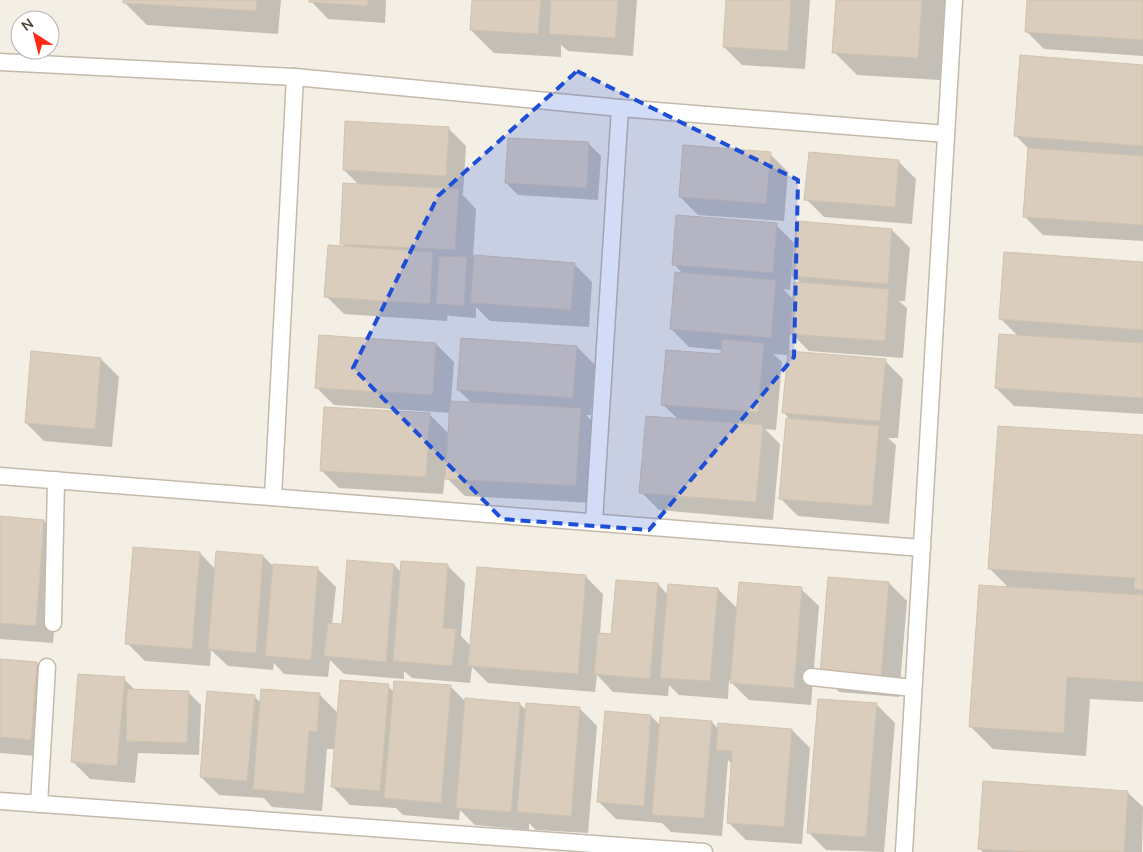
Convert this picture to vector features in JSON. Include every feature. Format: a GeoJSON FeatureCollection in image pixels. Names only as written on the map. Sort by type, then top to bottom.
{"type":"FeatureCollection","features":[{"type":"Feature","properties":{"kind":"lane"},"geometry":{"type":"LineString","coordinates":[[904,852],[954,0]]}},
{"type":"Feature","properties":{"kind":"lane"},"geometry":{"type":"LineString","coordinates":[[0,62],[295,77],[620,108],[946,134]]}},
{"type":"Feature","properties":{"kind":"lane"},"geometry":{"type":"LineString","coordinates":[[273,497],[295,77]]}},
{"type":"Feature","properties":{"kind":"lane"},"geometry":{"type":"LineString","coordinates":[[594,522],[620,108]]}},
{"type":"Feature","properties":{"kind":"lane"},"geometry":{"type":"LineString","coordinates":[[0,476],[922,548]]}},
{"type":"Feature","properties":{"kind":"lane"},"geometry":{"type":"LineString","coordinates":[[53,623],[56,480]]}},
{"type":"Feature","properties":{"kind":"lane"},"geometry":{"type":"LineString","coordinates":[[39,804],[47,667]]}},
{"type":"Feature","properties":{"kind":"lane"},"geometry":{"type":"LineString","coordinates":[[811,677],[913,688]]}},
{"type":"Feature","properties":{"kind":"lane"},"geometry":{"type":"LineString","coordinates":[[0,801],[704,852]]}},
{"type":"Feature","properties":{"kind":"highlighted area"},"geometry":{"type":"Polygon","coordinates":[[[577,71],[798,180],[794,357],[649,530],[502,519],[353,368],[438,196],[577,71]]]}},
{"type":"Feature","properties":{"kind":"building"},"geometry":{"type":"Polygon","coordinates":[[[123,0],[257,0],[256,11],[123,3],[123,0]]]}},
{"type":"Feature","properties":{"kind":"building"},"geometry":{"type":"Polygon","coordinates":[[[309,0],[368,0],[367,6],[309,2],[309,0]]]}},
{"type":"Feature","properties":{"kind":"building"},"geometry":{"type":"Polygon","coordinates":[[[472,0],[541,0],[538,34],[470,30],[472,0]]]}},
{"type":"Feature","properties":{"kind":"building"},"geometry":{"type":"Polygon","coordinates":[[[551,0],[618,0],[615,38],[549,34],[551,0]]]}},
{"type":"Feature","properties":{"kind":"building"},"geometry":{"type":"Polygon","coordinates":[[[726,0],[791,0],[788,51],[723,47],[726,0]]]}},
{"type":"Feature","properties":{"kind":"building"},"geometry":{"type":"Polygon","coordinates":[[[836,0],[922,0],[918,58],[832,53],[836,0]]]}},
{"type":"Feature","properties":{"kind":"building"},"geometry":{"type":"Polygon","coordinates":[[[1027,0],[1143,0],[1143,40],[1025,32],[1027,0]]]}},
{"type":"Feature","properties":{"kind":"building"},"geometry":{"type":"Polygon","coordinates":[[[1020,55],[1143,65],[1143,146],[1014,136],[1020,55]]]}},
{"type":"Feature","properties":{"kind":"building"},"geometry":{"type":"Polygon","coordinates":[[[345,121],[449,127],[446,176],[343,170],[345,121]]]}},
{"type":"Feature","properties":{"kind":"building"},"geometry":{"type":"Polygon","coordinates":[[[508,138],[589,142],[587,188],[505,183],[508,138]]]}},
{"type":"Feature","properties":{"kind":"building"},"geometry":{"type":"Polygon","coordinates":[[[683,145],[771,152],[766,204],[679,197],[683,145]]]}},
{"type":"Feature","properties":{"kind":"building"},"geometry":{"type":"Polygon","coordinates":[[[1028,148],[1143,156],[1143,225],[1023,217],[1028,148]]]}},
{"type":"Feature","properties":{"kind":"building"},"geometry":{"type":"Polygon","coordinates":[[[809,152],[899,160],[895,207],[804,200],[809,152]]]}},
{"type":"Feature","properties":{"kind":"building"},"geometry":{"type":"Polygon","coordinates":[[[343,183],[459,189],[455,250],[340,244],[343,183]]]}},
{"type":"Feature","properties":{"kind":"building"},"geometry":{"type":"Polygon","coordinates":[[[676,215],[777,223],[773,273],[672,265],[676,215]]]}},
{"type":"Feature","properties":{"kind":"building"},"geometry":{"type":"Polygon","coordinates":[[[797,221],[892,229],[888,284],[792,276],[797,221]]]}},
{"type":"Feature","properties":{"kind":"building"},"geometry":{"type":"Polygon","coordinates":[[[328,245],[433,252],[430,304],[324,297],[328,245]]]}},
{"type":"Feature","properties":{"kind":"building"},"geometry":{"type":"Polygon","coordinates":[[[1004,252],[1143,262],[1143,330],[999,319],[1004,252]]]}},
{"type":"Feature","properties":{"kind":"building"},"geometry":{"type":"Polygon","coordinates":[[[474,255],[575,263],[571,310],[470,303],[474,255]]]}},
{"type":"Feature","properties":{"kind":"building"},"geometry":{"type":"Polygon","coordinates":[[[439,256],[467,257],[464,306],[436,304],[439,256]]]}},
{"type":"Feature","properties":{"kind":"building"},"geometry":{"type":"Polygon","coordinates":[[[675,272],[776,280],[771,338],[670,329],[675,272]]]}},
{"type":"Feature","properties":{"kind":"building"},"geometry":{"type":"Polygon","coordinates":[[[794,282],[889,289],[885,341],[790,334],[794,282]]]}},
{"type":"Feature","properties":{"kind":"building"},"geometry":{"type":"Polygon","coordinates":[[[999,334],[1143,343],[1143,398],[995,388],[999,334]]]}},
{"type":"Feature","properties":{"kind":"building"},"geometry":{"type":"Polygon","coordinates":[[[319,335],[436,343],[433,395],[315,388],[319,335]]]}},
{"type":"Feature","properties":{"kind":"building"},"geometry":{"type":"Polygon","coordinates":[[[461,338],[577,346],[573,398],[457,390],[461,338]]]}},
{"type":"Feature","properties":{"kind":"building"},"geometry":{"type":"Polygon","coordinates":[[[722,339],[764,343],[758,412],[661,405],[666,350],[721,354],[722,339]]]}},
{"type":"Feature","properties":{"kind":"building"},"geometry":{"type":"Polygon","coordinates":[[[31,351],[101,358],[95,429],[25,423],[31,351]]]}},
{"type":"Feature","properties":{"kind":"building"},"geometry":{"type":"Polygon","coordinates":[[[788,351],[886,359],[880,421],[782,413],[788,351]]]}},
{"type":"Feature","properties":{"kind":"building"},"geometry":{"type":"Polygon","coordinates":[[[450,401],[581,408],[576,486],[445,479],[450,401]]]}},
{"type":"Feature","properties":{"kind":"building"},"geometry":{"type":"Polygon","coordinates":[[[324,407],[430,413],[426,477],[320,471],[324,407]]]}},
{"type":"Feature","properties":{"kind":"building"},"geometry":{"type":"Polygon","coordinates":[[[646,416],[763,425],[756,502],[639,493],[646,416]]]}},
{"type":"Feature","properties":{"kind":"building"},"geometry":{"type":"Polygon","coordinates":[[[786,418],[879,426],[872,506],[779,499],[786,418]]]}},
{"type":"Feature","properties":{"kind":"building"},"geometry":{"type":"Polygon","coordinates":[[[998,426],[1143,435],[1143,590],[1134,589],[1135,578],[988,569],[998,426]]]}},
{"type":"Feature","properties":{"kind":"building"},"geometry":{"type":"Polygon","coordinates":[[[0,516],[44,520],[36,626],[0,623],[0,516]]]}},
{"type":"Feature","properties":{"kind":"building"},"geometry":{"type":"Polygon","coordinates":[[[133,547],[200,552],[192,649],[125,644],[133,547]]]}},
{"type":"Feature","properties":{"kind":"building"},"geometry":{"type":"Polygon","coordinates":[[[216,551],[263,555],[256,653],[208,649],[216,551]]]}},
{"type":"Feature","properties":{"kind":"building"},"geometry":{"type":"Polygon","coordinates":[[[347,560],[394,564],[386,662],[324,656],[328,623],[342,624],[347,560]]]}},
{"type":"Feature","properties":{"kind":"building"},"geometry":{"type":"Polygon","coordinates":[[[401,561],[448,564],[443,628],[456,629],[452,666],[393,661],[401,561]]]}},
{"type":"Feature","properties":{"kind":"building"},"geometry":{"type":"Polygon","coordinates":[[[273,564],[318,567],[311,660],[265,656],[273,564]]]}},
{"type":"Feature","properties":{"kind":"building"},"geometry":{"type":"Polygon","coordinates":[[[477,567],[586,575],[578,674],[468,666],[477,567]]]}},
{"type":"Feature","properties":{"kind":"building"},"geometry":{"type":"Polygon","coordinates":[[[828,577],[889,582],[881,679],[820,674],[828,577]]]}},
{"type":"Feature","properties":{"kind":"building"},"geometry":{"type":"Polygon","coordinates":[[[616,580],[658,583],[650,679],[594,674],[598,633],[611,634],[616,580]]]}},
{"type":"Feature","properties":{"kind":"building"},"geometry":{"type":"Polygon","coordinates":[[[739,582],[802,587],[794,688],[730,683],[739,582]]]}},
{"type":"Feature","properties":{"kind":"building"},"geometry":{"type":"Polygon","coordinates":[[[668,584],[718,588],[710,681],[660,678],[668,584]]]}},
{"type":"Feature","properties":{"kind":"building"},"geometry":{"type":"Polygon","coordinates":[[[979,585],[1143,595],[1143,682],[1067,677],[1064,733],[969,727],[979,585]]]}},
{"type":"Feature","properties":{"kind":"building"},"geometry":{"type":"Polygon","coordinates":[[[0,659],[37,662],[31,740],[0,737],[0,659]]]}},
{"type":"Feature","properties":{"kind":"building"},"geometry":{"type":"Polygon","coordinates":[[[78,674],[125,677],[117,766],[71,762],[78,674]]]}},
{"type":"Feature","properties":{"kind":"building"},"geometry":{"type":"Polygon","coordinates":[[[340,680],[389,684],[380,791],[331,787],[340,680]]]}},
{"type":"Feature","properties":{"kind":"building"},"geometry":{"type":"Polygon","coordinates":[[[394,681],[451,685],[441,803],[384,798],[394,681]]]}},
{"type":"Feature","properties":{"kind":"building"},"geometry":{"type":"Polygon","coordinates":[[[127,689],[189,691],[187,743],[126,741],[127,689]]]}},
{"type":"Feature","properties":{"kind":"building"},"geometry":{"type":"Polygon","coordinates":[[[261,689],[320,693],[317,732],[309,731],[304,794],[253,789],[261,689]]]}},
{"type":"Feature","properties":{"kind":"building"},"geometry":{"type":"Polygon","coordinates":[[[207,691],[255,695],[247,781],[200,777],[207,691]]]}},
{"type":"Feature","properties":{"kind":"building"},"geometry":{"type":"Polygon","coordinates":[[[465,698],[520,703],[511,812],[456,808],[465,698]]]}},
{"type":"Feature","properties":{"kind":"building"},"geometry":{"type":"Polygon","coordinates":[[[818,699],[877,703],[866,837],[807,833],[818,699]]]}},
{"type":"Feature","properties":{"kind":"building"},"geometry":{"type":"Polygon","coordinates":[[[526,703],[580,707],[571,816],[517,812],[526,703]]]}},
{"type":"Feature","properties":{"kind":"building"},"geometry":{"type":"Polygon","coordinates":[[[605,711],[651,715],[644,806],[597,802],[605,711]]]}},
{"type":"Feature","properties":{"kind":"building"},"geometry":{"type":"Polygon","coordinates":[[[660,717],[712,721],[704,818],[652,815],[660,717]]]}},
{"type":"Feature","properties":{"kind":"building"},"geometry":{"type":"Polygon","coordinates":[[[718,723],[792,729],[784,827],[727,823],[732,751],[716,750],[718,723]]]}},
{"type":"Feature","properties":{"kind":"building"},"geometry":{"type":"Polygon","coordinates":[[[983,781],[1128,791],[1124,852],[1031,852],[978,849],[983,781]]]}}]}
